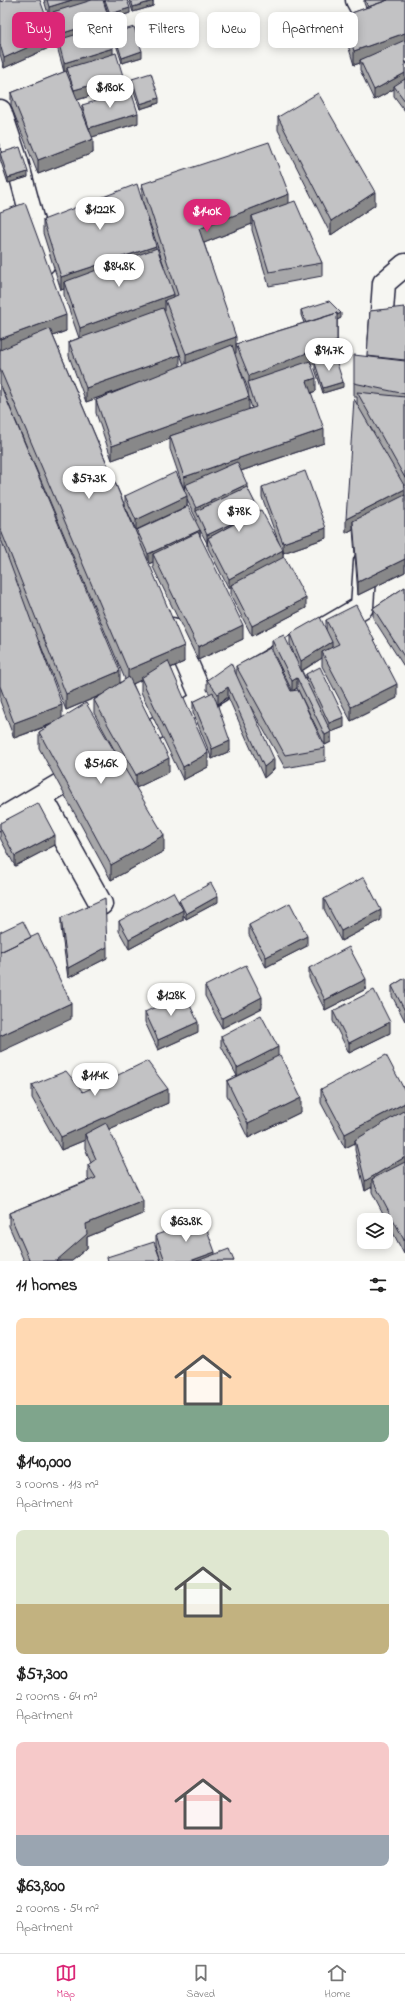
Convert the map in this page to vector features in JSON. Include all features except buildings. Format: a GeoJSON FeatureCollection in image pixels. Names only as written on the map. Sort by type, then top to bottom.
{"type":"FeatureCollection","features":[{"type":"Feature","properties":{"kind":"street"},"geometry":{"type":"LineString","coordinates":[[357,0],[388,57],[405,81]]}},
{"type":"Feature","properties":{"kind":"street"},"geometry":{"type":"LineString","coordinates":[[0,111],[17,162],[50,284]]}},
{"type":"Feature","properties":{"kind":"street"},"geometry":{"type":"LineString","coordinates":[[378,362],[384,283],[405,266]]}},
{"type":"Feature","properties":{"kind":"street"},"geometry":{"type":"LineString","coordinates":[[0,820],[362,607],[366,544]]}},
{"type":"Feature","properties":{"kind":"street"},"geometry":{"type":"LineString","coordinates":[[165,613],[203,700]]}},
{"type":"Feature","properties":{"kind":"street"},"geometry":{"type":"LineString","coordinates":[[41,796],[101,904]]}}]}
